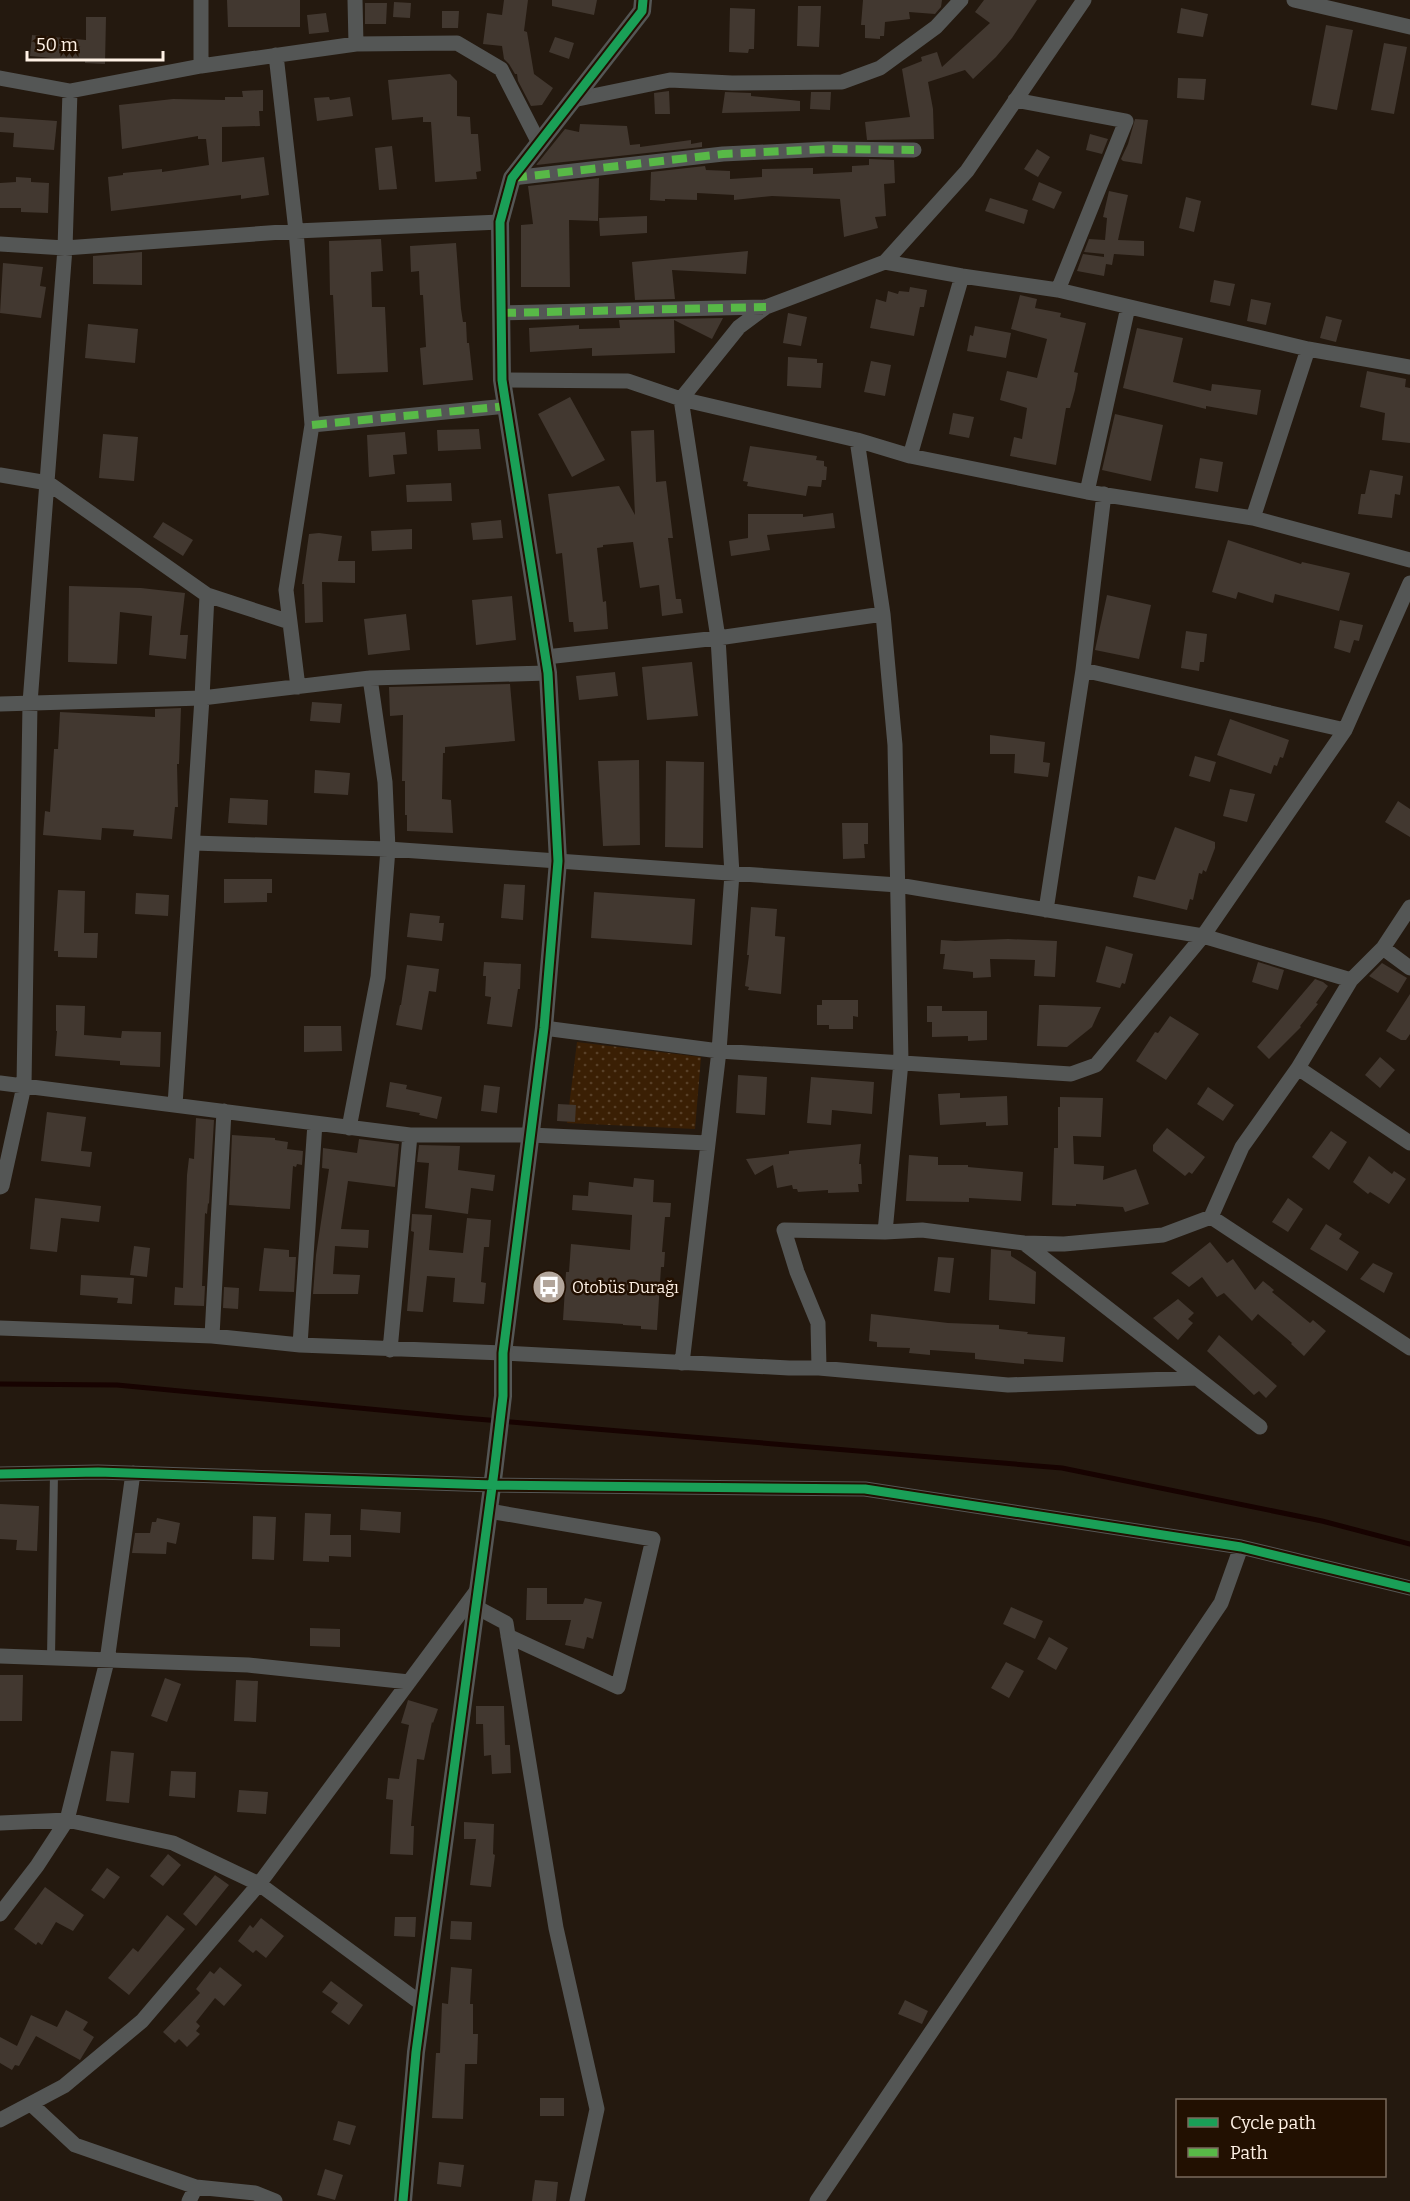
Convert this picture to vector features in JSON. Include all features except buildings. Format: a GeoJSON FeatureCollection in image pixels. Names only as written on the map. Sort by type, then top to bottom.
{"type":"FeatureCollection","features":[{"type":"Feature","properties":{"kind":"street"},"geometry":{"type":"LineString","coordinates":[[201,0],[201,66]]}},
{"type":"Feature","properties":{"kind":"street"},"geometry":{"type":"LineString","coordinates":[[355,0],[356,44]]}},
{"type":"Feature","properties":{"kind":"street"},"geometry":{"type":"LineString","coordinates":[[403,2201],[422,2004],[494,1478],[503,1396],[503,1353],[544,1028],[558,861],[547,665],[502,380],[500,222],[512,178],[642,11],[643,0]]}},
{"type":"Feature","properties":{"kind":"street"},"geometry":{"type":"LineString","coordinates":[[573,100],[670,80],[732,83],[842,82],[880,68],[936,27],[961,0]]}},
{"type":"Feature","properties":{"kind":"street"},"geometry":{"type":"LineString","coordinates":[[682,1363],[719,1051],[732,874],[717,638],[681,399],[739,327],[766,307],[885,262],[967,171],[1084,0]]}},
{"type":"Feature","properties":{"kind":"street"},"geometry":{"type":"LineString","coordinates":[[1294,0],[1410,27]]}},
{"type":"Feature","properties":{"kind":"street"},"geometry":{"type":"LineString","coordinates":[[0,78],[70,91],[201,66],[356,44],[456,43],[501,69],[539,143]]}},
{"type":"Feature","properties":{"kind":"street"},"geometry":{"type":"LineString","coordinates":[[276,56],[296,231],[312,425],[286,590],[298,687]]}},
{"type":"Feature","properties":{"kind":"street"},"geometry":{"type":"LineString","coordinates":[[0,1187],[24,1086],[30,703],[65,248],[70,91]]}},
{"type":"Feature","properties":{"kind":"street"},"geometry":{"type":"LineString","coordinates":[[1016,99],[1126,121],[1058,290]]}},
{"type":"Feature","properties":{"kind":"street"},"geometry":{"type":"LineString","coordinates":[[512,178],[723,154],[828,149],[914,150]]}},
{"type":"Feature","properties":{"kind":"street"},"geometry":{"type":"LineString","coordinates":[[0,244],[65,248],[296,231],[500,222]]}},
{"type":"Feature","properties":{"kind":"street"},"geometry":{"type":"LineString","coordinates":[[885,262],[1058,290],[1308,349],[1410,367]]}},
{"type":"Feature","properties":{"kind":"street"},"geometry":{"type":"LineString","coordinates":[[910,456],[962,276]]}},
{"type":"Feature","properties":{"kind":"street"},"geometry":{"type":"LineString","coordinates":[[501,313],[766,307]]}},
{"type":"Feature","properties":{"kind":"street"},"geometry":{"type":"LineString","coordinates":[[1087,492],[1128,307]]}},
{"type":"Feature","properties":{"kind":"street"},"geometry":{"type":"LineString","coordinates":[[1253,518],[1308,349]]}},
{"type":"Feature","properties":{"kind":"street"},"geometry":{"type":"LineString","coordinates":[[502,380],[628,381],[681,399],[857,440],[910,456],[1087,492],[1253,518],[1410,560]]}},
{"type":"Feature","properties":{"kind":"street"},"geometry":{"type":"LineString","coordinates":[[312,425],[507,406]]}},
{"type":"Feature","properties":{"kind":"street"},"geometry":{"type":"LineString","coordinates":[[857,440],[883,614],[895,745],[901,1062],[885,1232]]}},
{"type":"Feature","properties":{"kind":"street"},"geometry":{"type":"LineString","coordinates":[[0,475],[48,483],[207,595],[290,622]]}},
{"type":"Feature","properties":{"kind":"street"},"geometry":{"type":"LineString","coordinates":[[1046,910],[1083,670],[1104,494]]}},
{"type":"Feature","properties":{"kind":"street"},"geometry":{"type":"LineString","coordinates":[[544,1028],[719,1051],[1071,1074],[1096,1065],[1203,936],[1345,730],[1410,583]]}},
{"type":"Feature","properties":{"kind":"street"},"geometry":{"type":"LineString","coordinates":[[175,1105],[207,595]]}},
{"type":"Feature","properties":{"kind":"street"},"geometry":{"type":"LineString","coordinates":[[0,704],[202,698],[370,678],[547,665],[883,614]]}},
{"type":"Feature","properties":{"kind":"street"},"geometry":{"type":"LineString","coordinates":[[1083,670],[1345,730]]}},
{"type":"Feature","properties":{"kind":"street"},"geometry":{"type":"LineString","coordinates":[[349,1128],[378,977],[388,849],[385,782],[370,678]]}},
{"type":"Feature","properties":{"kind":"street"},"geometry":{"type":"LineString","coordinates":[[193,843],[388,849],[898,885],[1203,936],[1351,980]]}},
{"type":"Feature","properties":{"kind":"street"},"geometry":{"type":"LineString","coordinates":[[819,1368],[818,1323],[797,1272],[784,1230],[885,1232],[922,1230],[1024,1243],[1064,1244],[1163,1235],[1211,1217],[1242,1147],[1298,1068],[1351,980],[1383,948],[1410,907]]}},
{"type":"Feature","properties":{"kind":"street"},"geometry":{"type":"LineString","coordinates":[[1383,948],[1410,968]]}},
{"type":"Feature","properties":{"kind":"street"},"geometry":{"type":"LineString","coordinates":[[1298,1068],[1410,1143]]}},
{"type":"Feature","properties":{"kind":"street"},"geometry":{"type":"LineString","coordinates":[[0,1083],[410,1135],[530,1134],[708,1143]]}},
{"type":"Feature","properties":{"kind":"street"},"geometry":{"type":"LineString","coordinates":[[212,1336],[224,1111]]}},
{"type":"Feature","properties":{"kind":"street"},"geometry":{"type":"LineString","coordinates":[[300,1345],[315,1123]]}},
{"type":"Feature","properties":{"kind":"street"},"geometry":{"type":"LineString","coordinates":[[390,1350],[410,1135]]}},
{"type":"Feature","properties":{"kind":"street"},"geometry":{"type":"LineString","coordinates":[[1211,1217],[1410,1348]]}},
{"type":"Feature","properties":{"kind":"street"},"geometry":{"type":"LineString","coordinates":[[1024,1243],[1260,1427]]}},
{"type":"Feature","properties":{"kind":"street"},"geometry":{"type":"LineString","coordinates":[[0,1328],[212,1336],[300,1345],[390,1350],[819,1368],[1008,1385],[1197,1378]]}},
{"type":"Feature","properties":{"kind":"street"},"geometry":{"type":"LineString","coordinates":[[0,1914],[37,1866],[67,1820],[107,1661],[133,1473]]}},
{"type":"Feature","properties":{"kind":"street"},"geometry":{"type":"LineString","coordinates":[[0,1474],[133,1473],[494,1478],[865,1489],[1241,1547],[1410,1588]]}},
{"type":"Feature","properties":{"kind":"street"},"geometry":{"type":"LineString","coordinates":[[489,1512],[653,1539],[618,1688],[508,1636]]}},
{"type":"Feature","properties":{"kind":"street"},"geometry":{"type":"LineString","coordinates":[[817,2201],[1221,1603],[1241,1547]]}},
{"type":"Feature","properties":{"kind":"street"},"geometry":{"type":"LineString","coordinates":[[477,1598],[506,1623],[556,1928],[597,2109],[577,2201]]}},
{"type":"Feature","properties":{"kind":"street"},"geometry":{"type":"LineString","coordinates":[[0,2120],[64,2086],[142,2021],[259,1884],[409,1682],[477,1598]]}},
{"type":"Feature","properties":{"kind":"street"},"geometry":{"type":"LineString","coordinates":[[0,1656],[248,1665],[409,1682]]}},
{"type":"Feature","properties":{"kind":"street"},"geometry":{"type":"LineString","coordinates":[[0,1823],[67,1820],[173,1843],[259,1884],[422,2004]]}},
{"type":"Feature","properties":{"kind":"street"},"geometry":{"type":"LineString","coordinates":[[31,2104],[75,2145],[193,2194],[255,2193],[275,2201]]}},
{"type":"Feature","properties":{"kind":"lane"},"geometry":{"type":"LineString","coordinates":[[51,1658],[54,1473]]}},
{"type":"Feature","properties":{"kind":"shaded area"},"geometry":{"type":"Polygon","coordinates":[[[577,1042],[701,1057],[695,1129],[567,1123],[577,1042]]]}},
{"type":"Feature","properties":{"kind":"waterway"},"geometry":{"type":"LineString","coordinates":[[0,1384],[117,1385],[464,1418],[1062,1468],[1322,1521],[1410,1544]]}},
{"type":"Feature","properties":{"kind":"marked path"},"geometry":{"type":"LineString","coordinates":[[512,178],[723,154],[828,149],[914,150]]}},
{"type":"Feature","properties":{"kind":"marked path"},"geometry":{"type":"LineString","coordinates":[[501,313],[766,307]]}},
{"type":"Feature","properties":{"kind":"marked path"},"geometry":{"type":"LineString","coordinates":[[312,425],[507,406]]}},
{"type":"Feature","properties":{"kind":"cycle path"},"geometry":{"type":"LineString","coordinates":[[403,2201],[416,2052],[503,1396],[503,1353],[544,1028],[558,861],[548,673],[502,380],[500,222],[512,178],[642,11],[643,0]]}},
{"type":"Feature","properties":{"kind":"cycle path"},"geometry":{"type":"LineString","coordinates":[[0,1474],[98,1472],[493,1485],[865,1489],[1241,1547],[1410,1588]]}},
{"type":"Feature","properties":{"kind":"place","name":"Otobüs Durağı"},"geometry":{"type":"Point","coordinates":[549,1287]}}]}
